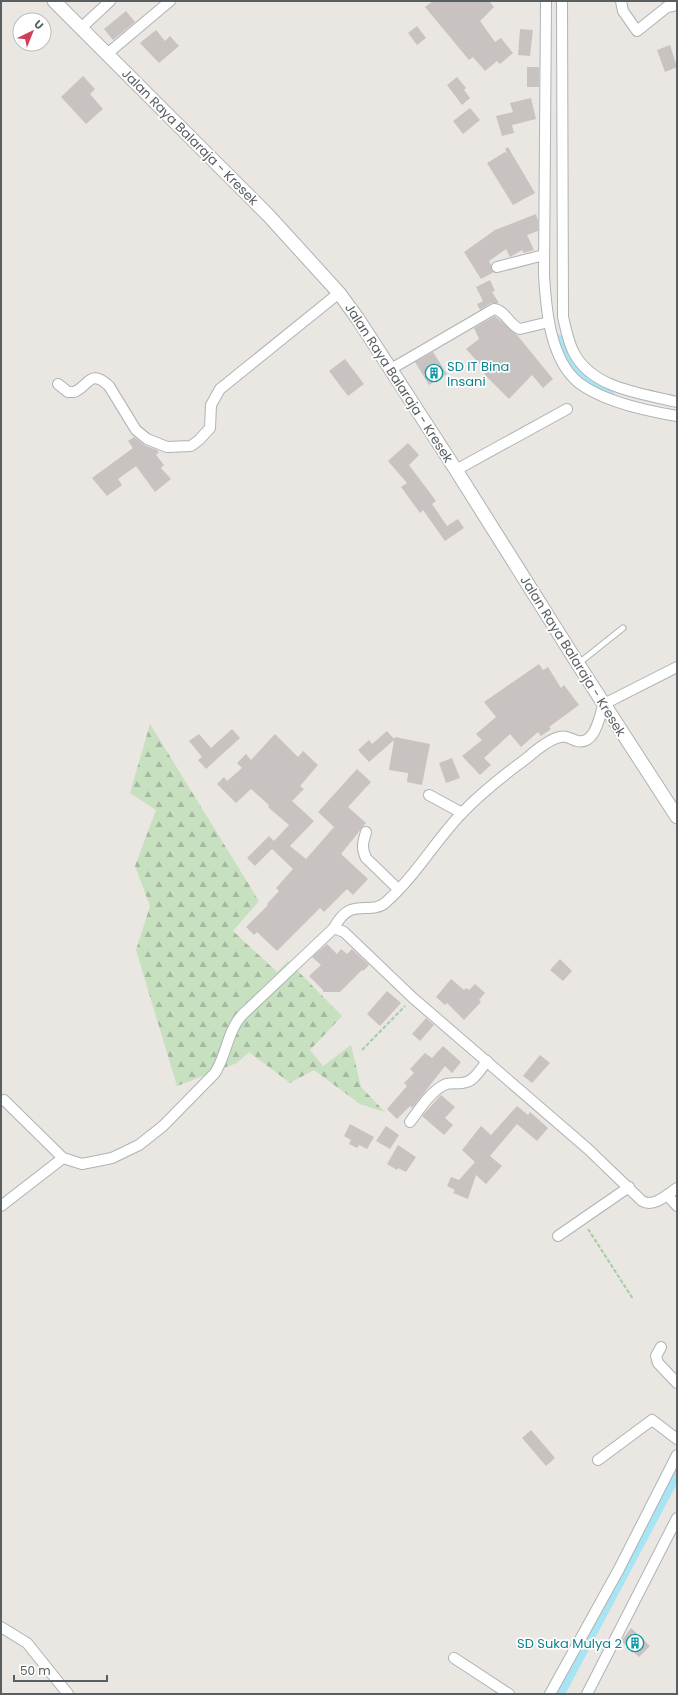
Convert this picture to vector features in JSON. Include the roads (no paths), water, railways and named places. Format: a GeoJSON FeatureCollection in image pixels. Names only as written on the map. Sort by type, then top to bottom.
{"type":"FeatureCollection","features":[{"type":"Feature","properties":{"kind":"street","name":"Jalan Raya Balaraja - Kresek"},"geometry":{"type":"LineString","coordinates":[[54,1],[269,216],[339,293],[391,369],[677,817]]}},
{"type":"Feature","properties":{"kind":"street"},"geometry":{"type":"LineString","coordinates":[[81,28],[110,1]]}},
{"type":"Feature","properties":{"kind":"street"},"geometry":{"type":"LineString","coordinates":[[107,54],[170,1]]}},
{"type":"Feature","properties":{"kind":"street"},"geometry":{"type":"LineString","coordinates":[[546,1],[554,91],[563,317],[573,352],[596,378],[610,384],[677,402]]}},
{"type":"Feature","properties":{"kind":"street"},"geometry":{"type":"LineString","coordinates":[[562,1],[554,91],[544,255],[546,307],[549,322],[561,359],[579,383],[609,398],[652,412],[677,416]]}},
{"type":"Feature","properties":{"kind":"street"},"geometry":{"type":"LineString","coordinates":[[621,1],[623,11],[637,31],[667,7],[677,5]]}},
{"type":"Feature","properties":{"kind":"street"},"geometry":{"type":"LineString","coordinates":[[497,267],[544,255]]}},
{"type":"Feature","properties":{"kind":"street"},"geometry":{"type":"LineString","coordinates":[[58,384],[68,392],[74,392],[89,380],[94,378],[103,380],[109,386],[136,430],[141,435],[167,447],[192,446],[200,440],[210,428],[211,405],[220,389],[339,293]]}},
{"type":"Feature","properties":{"kind":"street"},"geometry":{"type":"LineString","coordinates":[[391,369],[494,309],[500,310],[511,324],[520,329],[549,322]]}},
{"type":"Feature","properties":{"kind":"street"},"geometry":{"type":"LineString","coordinates":[[456,470],[567,409]]}},
{"type":"Feature","properties":{"kind":"street"},"geometry":{"type":"LineString","coordinates":[[4,1100],[62,1158],[82,1164],[112,1158],[139,1145],[163,1126],[215,1073],[221,1064],[234,1024],[242,1014],[334,928],[339,919],[354,909],[376,907],[384,904],[462,813],[507,774],[554,739],[562,736],[579,741],[590,738],[604,704],[677,667]]}},
{"type":"Feature","properties":{"kind":"street"},"geometry":{"type":"LineString","coordinates":[[429,795],[462,813]]}},
{"type":"Feature","properties":{"kind":"street"},"geometry":{"type":"LineString","coordinates":[[366,832],[362,844],[363,852],[366,858],[398,889]]}},
{"type":"Feature","properties":{"kind":"street"},"geometry":{"type":"LineString","coordinates":[[334,928],[344,932],[413,998],[588,1149],[645,1203],[654,1202],[677,1188]]}},
{"type":"Feature","properties":{"kind":"street"},"geometry":{"type":"LineString","coordinates":[[410,1122],[434,1093],[443,1086],[452,1082],[462,1084],[473,1079],[487,1061]]}},
{"type":"Feature","properties":{"kind":"street"},"geometry":{"type":"LineString","coordinates":[[1,1206],[62,1158]]}},
{"type":"Feature","properties":{"kind":"street"},"geometry":{"type":"LineString","coordinates":[[558,1236],[629,1187]]}},
{"type":"Feature","properties":{"kind":"street"},"geometry":{"type":"LineString","coordinates":[[667,1195],[677,1206]]}},
{"type":"Feature","properties":{"kind":"street"},"geometry":{"type":"LineString","coordinates":[[661,1347],[656,1356],[658,1363],[677,1383]]}},
{"type":"Feature","properties":{"kind":"street"},"geometry":{"type":"LineString","coordinates":[[598,1460],[652,1420],[677,1439]]}},
{"type":"Feature","properties":{"kind":"street"},"geometry":{"type":"LineString","coordinates":[[550,1694],[619,1569],[677,1455]]}},
{"type":"Feature","properties":{"kind":"street"},"geometry":{"type":"LineString","coordinates":[[586,1694],[677,1518]]}},
{"type":"Feature","properties":{"kind":"street"},"geometry":{"type":"LineString","coordinates":[[1,1627],[28,1643],[68,1694]]}},
{"type":"Feature","properties":{"kind":"street"},"geometry":{"type":"LineString","coordinates":[[454,1658],[509,1694]]}},
{"type":"Feature","properties":{"kind":"lane"},"geometry":{"type":"LineString","coordinates":[[578,664],[623,628]]}},
{"type":"Feature","properties":{"kind":"waterway"},"geometry":{"type":"LineString","coordinates":[[558,341],[563,355],[602,394],[608,396]]}},
{"type":"Feature","properties":{"kind":"waterway"},"geometry":{"type":"LineString","coordinates":[[558,1694],[677,1470]]}},
{"type":"Feature","properties":{"kind":"place","name":"SD IT Bina Insani"},"geometry":{"type":"Point","coordinates":[434,373]}},
{"type":"Feature","properties":{"kind":"place","name":"SD Suka Mulya 2"},"geometry":{"type":"Point","coordinates":[635,1643]}}]}
